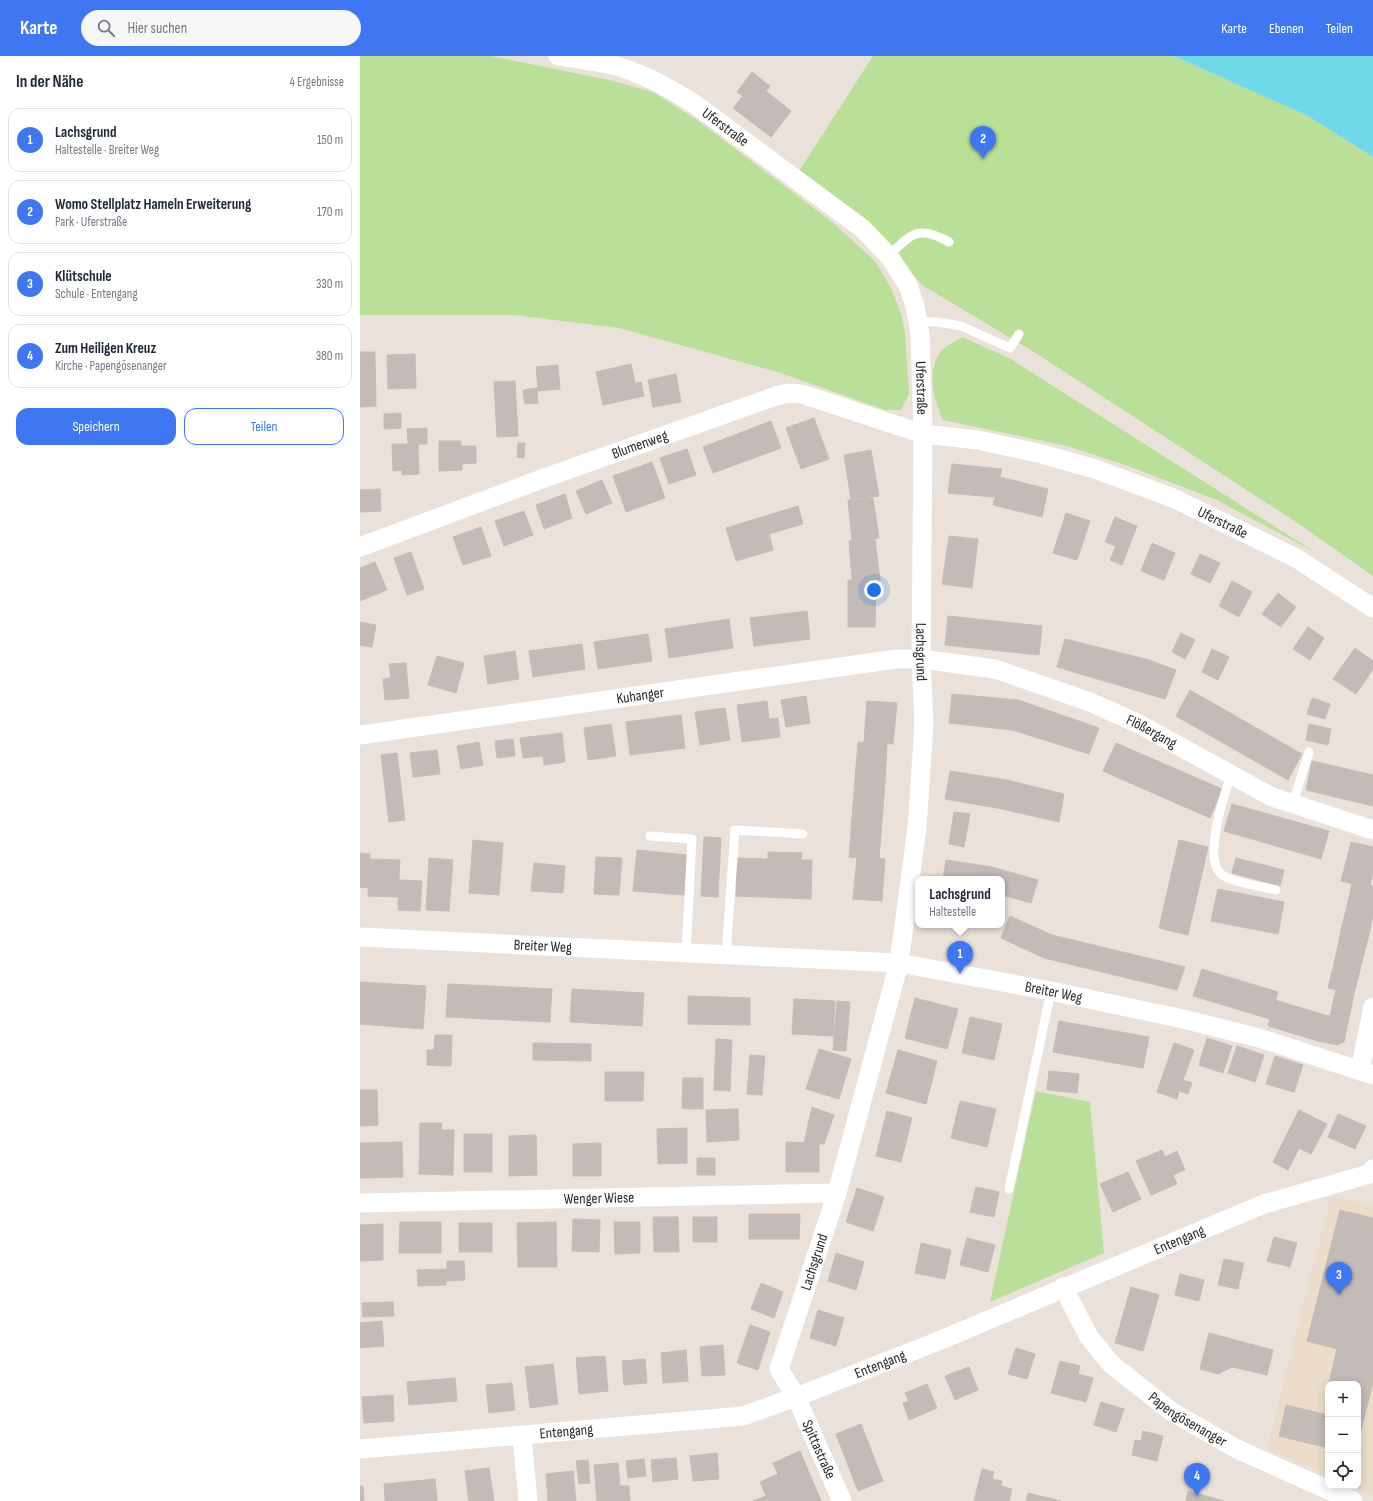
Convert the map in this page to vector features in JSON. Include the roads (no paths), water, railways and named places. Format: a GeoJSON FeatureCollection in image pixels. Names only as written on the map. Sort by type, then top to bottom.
{"type":"FeatureCollection","features":[{"type":"Feature","properties":{"kind":"street","name":"Uferstraße"},"geometry":{"type":"LineString","coordinates":[[558,56],[613,61],[671,89],[696,105],[863,229],[889,256],[908,285],[920,334],[923,434],[978,440],[1042,454],[1095,469],[1173,498],[1296,558],[1373,608]]}},
{"type":"Feature","properties":{"kind":"street","name":"Blumenweg"},"geometry":{"type":"LineString","coordinates":[[360,547],[547,477],[787,393],[802,394],[923,434]]}},
{"type":"Feature","properties":{"kind":"street","name":"Lachsgrund"},"geometry":{"type":"LineString","coordinates":[[796,1397],[778,1369],[837,1193],[899,963],[917,828],[924,724],[921,659],[923,434]]}},
{"type":"Feature","properties":{"kind":"street","name":"Kuhanger"},"geometry":{"type":"LineString","coordinates":[[360,735],[896,659],[921,659]]}},
{"type":"Feature","properties":{"kind":"street","name":"Flößergang"},"geometry":{"type":"LineString","coordinates":[[921,659],[995,669],[1090,702],[1139,724],[1272,797],[1373,830]]}},
{"type":"Feature","properties":{"kind":"street","name":"Breiter Weg"},"geometry":{"type":"LineString","coordinates":[[360,937],[899,963],[1051,991],[1183,1019],[1259,1038],[1367,1073]]}},
{"type":"Feature","properties":{"kind":"street"},"geometry":{"type":"LineString","coordinates":[[1367,1073],[1373,1008]]}},
{"type":"Feature","properties":{"kind":"street","name":"Entengang"},"geometry":{"type":"LineString","coordinates":[[360,1449],[743,1416],[796,1397],[936,1342],[1063,1287],[1264,1204],[1372,1174]]}},
{"type":"Feature","properties":{"kind":"street","name":"Wenger Wiese"},"geometry":{"type":"LineString","coordinates":[[360,1202],[837,1193]]}},
{"type":"Feature","properties":{"kind":"street","name":"Papengösenanger"},"geometry":{"type":"LineString","coordinates":[[1063,1287],[1089,1337],[1111,1364],[1172,1412],[1237,1449],[1353,1501]]}},
{"type":"Feature","properties":{"kind":"street","name":"Spittastraße"},"geometry":{"type":"LineString","coordinates":[[796,1397],[842,1501]]}},
{"type":"Feature","properties":{"kind":"street"},"geometry":{"type":"LineString","coordinates":[[522,1436],[528,1501]]}},
{"type":"Feature","properties":{"kind":"lane"},"geometry":{"type":"LineString","coordinates":[[889,256],[906,238],[920,232],[935,234],[949,242]]}},
{"type":"Feature","properties":{"kind":"lane"},"geometry":{"type":"LineString","coordinates":[[918,322],[936,322],[961,326],[1010,348],[1019,334]]}},
{"type":"Feature","properties":{"kind":"lane"},"geometry":{"type":"LineString","coordinates":[[1293,803],[1309,752]]}},
{"type":"Feature","properties":{"kind":"lane"},"geometry":{"type":"LineString","coordinates":[[1232,774],[1223,795],[1216,828],[1216,866],[1220,873],[1228,878],[1276,890]]}},
{"type":"Feature","properties":{"kind":"lane"},"geometry":{"type":"LineString","coordinates":[[726,954],[734,830],[803,834]]}},
{"type":"Feature","properties":{"kind":"lane"},"geometry":{"type":"LineString","coordinates":[[650,836],[692,839],[686,952]]}},
{"type":"Feature","properties":{"kind":"lane"},"geometry":{"type":"LineString","coordinates":[[1009,1189],[1051,991]]}},
{"type":"Feature","properties":{"kind":"water"},"geometry":{"type":"Polygon","coordinates":[[[1174,56],[1373,56],[1373,157],[1308,116],[1174,56]]]}},
{"type":"Feature","properties":{"kind":"place","name":"Womo Stellplatz Hameln Erweiterung"},"geometry":{"type":"Point","coordinates":[983,159]}},
{"type":"Feature","properties":{"kind":"place","name":"Lachsgrund"},"geometry":{"type":"Point","coordinates":[960,974]}},
{"type":"Feature","properties":{"kind":"place","name":"Klütschule"},"geometry":{"type":"Point","coordinates":[1339,1295]}},
{"type":"Feature","properties":{"kind":"place","name":"Zum Heiligen Kreuz"},"geometry":{"type":"Point","coordinates":[1197,1496]}}]}
